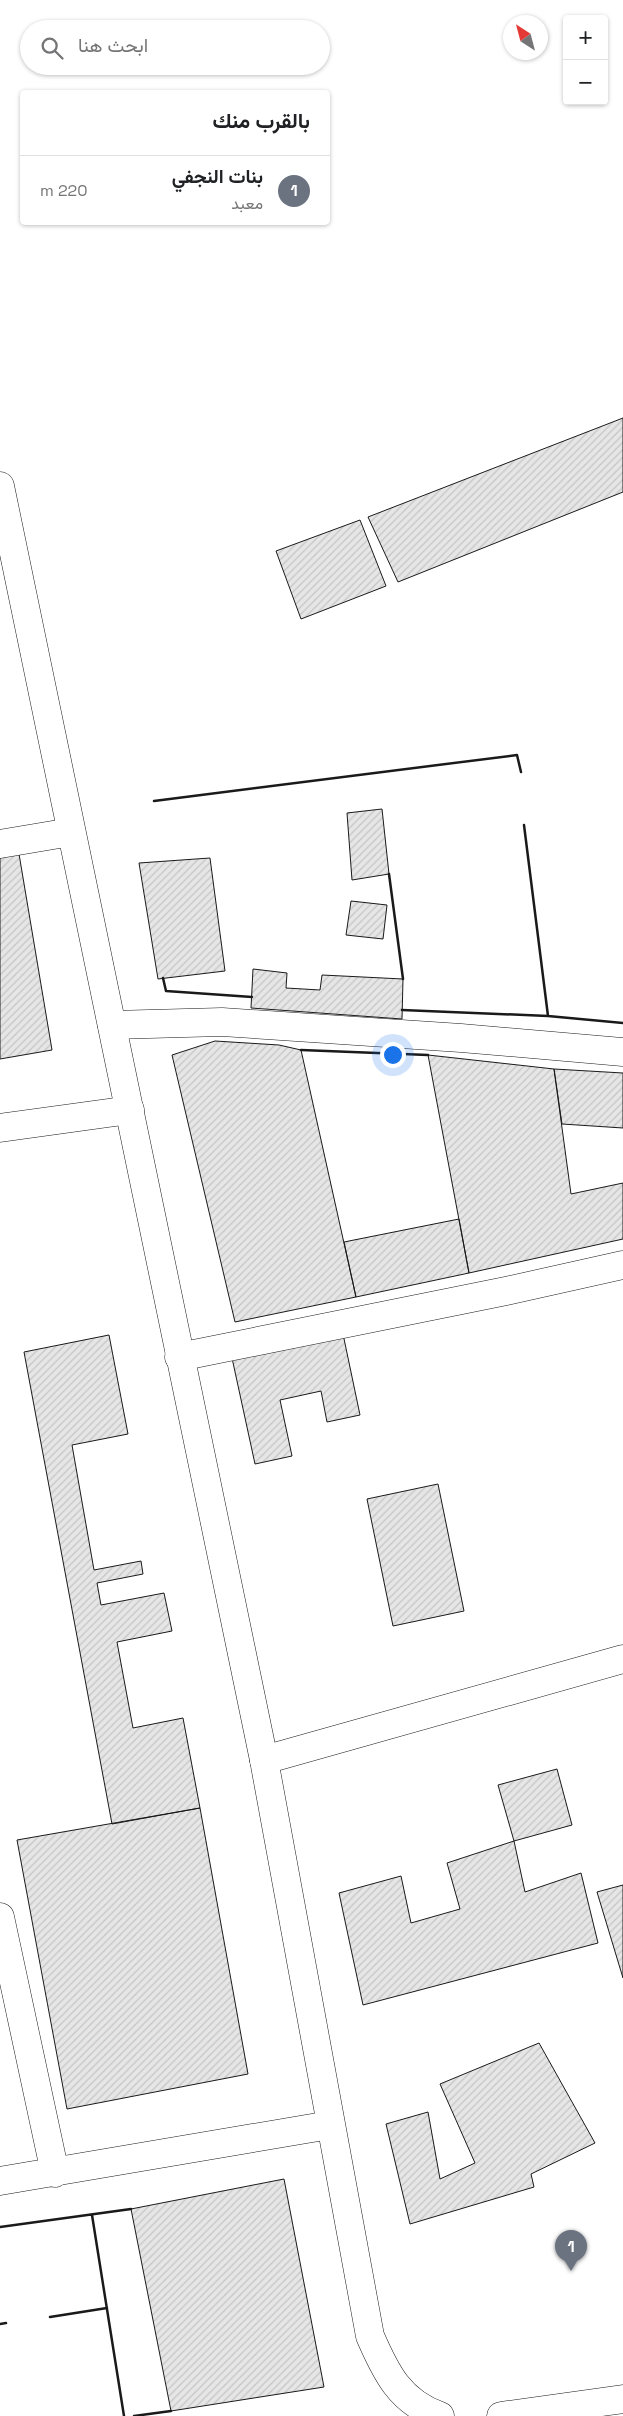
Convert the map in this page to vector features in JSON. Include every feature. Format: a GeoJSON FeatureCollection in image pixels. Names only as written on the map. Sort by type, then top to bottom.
{"type":"FeatureCollection","features":[{"type":"Feature","properties":{"kind":"street"},"geometry":{"type":"LineString","coordinates":[[0,486],[264,1760],[370,2336],[392,2380],[424,2414]]}},
{"type":"Feature","properties":{"kind":"street"},"geometry":{"type":"LineString","coordinates":[[0,844],[71,832]]}},
{"type":"Feature","properties":{"kind":"street"},"geometry":{"type":"LineString","coordinates":[[112,1025],[222,1022],[451,1037],[623,1052]]}},
{"type":"Feature","properties":{"kind":"street"},"geometry":{"type":"LineString","coordinates":[[0,1128],[130,1110]]}},
{"type":"Feature","properties":{"kind":"street"},"geometry":{"type":"LineString","coordinates":[[179,1357],[496,1293],[623,1265]]}},
{"type":"Feature","properties":{"kind":"street"},"geometry":{"type":"LineString","coordinates":[[264,1760],[623,1659]]}},
{"type":"Feature","properties":{"kind":"street"},"geometry":{"type":"LineString","coordinates":[[0,1917],[55,2173]]}},
{"type":"Feature","properties":{"kind":"street"},"geometry":{"type":"LineString","coordinates":[[0,2181],[330,2125]]}},
{"type":"Feature","properties":{"kind":"street"},"geometry":{"type":"LineString","coordinates":[[501,2416],[623,2399]]}},
{"type":"Feature","properties":{"kind":"building"},"geometry":{"type":"Polygon","coordinates":[[[623,418],[623,492],[398,582],[368,517],[623,418]]]}},
{"type":"Feature","properties":{"kind":"building"},"geometry":{"type":"Polygon","coordinates":[[[360,520],[386,586],[301,619],[276,551],[360,520]]]}},
{"type":"Feature","properties":{"kind":"building"},"geometry":{"type":"Polygon","coordinates":[[[382,809],[389,874],[352,880],[347,813],[382,809]]]}},
{"type":"Feature","properties":{"kind":"building"},"geometry":{"type":"Polygon","coordinates":[[[18,848],[52,1050],[0,1059],[0,851],[18,848]]]}},
{"type":"Feature","properties":{"kind":"building"},"geometry":{"type":"Polygon","coordinates":[[[210,858],[225,971],[158,979],[139,863],[210,858]]]}},
{"type":"Feature","properties":{"kind":"building"},"geometry":{"type":"Polygon","coordinates":[[[351,901],[387,905],[383,939],[346,935],[351,901]]]}},
{"type":"Feature","properties":{"kind":"building"},"geometry":{"type":"Polygon","coordinates":[[[253,969],[287,973],[286,988],[320,990],[322,975],[403,979],[402,1019],[251,1008],[253,969]]]}},
{"type":"Feature","properties":{"kind":"building"},"geometry":{"type":"Polygon","coordinates":[[[215,1041],[279,1045],[301,1050],[356,1297],[235,1322],[172,1055],[215,1041]]]}},
{"type":"Feature","properties":{"kind":"building"},"geometry":{"type":"Polygon","coordinates":[[[428,1055],[554,1069],[571,1194],[623,1183],[623,1239],[469,1273],[428,1055]]]}},
{"type":"Feature","properties":{"kind":"building"},"geometry":{"type":"Polygon","coordinates":[[[554,1069],[623,1073],[623,1128],[562,1124],[554,1069]]]}},
{"type":"Feature","properties":{"kind":"building"},"geometry":{"type":"Polygon","coordinates":[[[459,1219],[469,1273],[356,1297],[344,1242],[459,1219]]]}},
{"type":"Feature","properties":{"kind":"building"},"geometry":{"type":"Polygon","coordinates":[[[343,1334],[360,1415],[327,1422],[321,1391],[280,1400],[292,1456],[255,1464],[232,1358],[343,1334]]]}},
{"type":"Feature","properties":{"kind":"building"},"geometry":{"type":"Polygon","coordinates":[[[109,1335],[128,1434],[72,1445],[94,1570],[141,1561],[143,1574],[97,1583],[101,1605],[164,1593],[172,1631],[117,1642],[133,1728],[183,1718],[200,1808],[112,1824],[24,1352],[109,1335]]]}},
{"type":"Feature","properties":{"kind":"building"},"geometry":{"type":"Polygon","coordinates":[[[438,1484],[464,1611],[393,1626],[367,1499],[438,1484]]]}},
{"type":"Feature","properties":{"kind":"building"},"geometry":{"type":"Polygon","coordinates":[[[557,1769],[572,1825],[514,1841],[498,1785],[557,1769]]]}},
{"type":"Feature","properties":{"kind":"building"},"geometry":{"type":"Polygon","coordinates":[[[200,1808],[248,2074],[67,2109],[17,1840],[200,1808]]]}},
{"type":"Feature","properties":{"kind":"building"},"geometry":{"type":"Polygon","coordinates":[[[514,1841],[525,1892],[581,1873],[598,1943],[363,2005],[339,1893],[401,1876],[411,1923],[460,1909],[447,1863],[514,1841]]]}},
{"type":"Feature","properties":{"kind":"building"},"geometry":{"type":"Polygon","coordinates":[[[623,1885],[623,1978],[597,1892],[623,1885]]]}},
{"type":"Feature","properties":{"kind":"building"},"geometry":{"type":"Polygon","coordinates":[[[539,2043],[595,2143],[531,2174],[534,2187],[410,2224],[386,2124],[428,2112],[440,2179],[475,2163],[440,2084],[539,2043]]]}},
{"type":"Feature","properties":{"kind":"building"},"geometry":{"type":"Polygon","coordinates":[[[284,2179],[324,2387],[171,2411],[131,2209],[284,2179]]]}},
{"type":"Feature","properties":{"kind":"wall"},"geometry":{"type":"LineString","coordinates":[[154,801],[517,755],[521,772]]}},
{"type":"Feature","properties":{"kind":"wall"},"geometry":{"type":"LineString","coordinates":[[524,825],[548,1016]]}},
{"type":"Feature","properties":{"kind":"wall"},"geometry":{"type":"LineString","coordinates":[[389,874],[403,979]]}},
{"type":"Feature","properties":{"kind":"wall"},"geometry":{"type":"LineString","coordinates":[[163,978],[166,991],[252,997]]}},
{"type":"Feature","properties":{"kind":"wall"},"geometry":{"type":"LineString","coordinates":[[402,1010],[548,1016],[623,1023]]}},
{"type":"Feature","properties":{"kind":"wall"},"geometry":{"type":"LineString","coordinates":[[301,1050],[428,1055]]}},
{"type":"Feature","properties":{"kind":"wall"},"geometry":{"type":"LineString","coordinates":[[0,2227],[131,2209]]}},
{"type":"Feature","properties":{"kind":"wall"},"geometry":{"type":"LineString","coordinates":[[92,2215],[124,2416]]}},
{"type":"Feature","properties":{"kind":"wall"},"geometry":{"type":"LineString","coordinates":[[50,2317],[107,2308]]}},
{"type":"Feature","properties":{"kind":"wall"},"geometry":{"type":"LineString","coordinates":[[0,2324],[6,2323]]}},
{"type":"Feature","properties":{"kind":"wall"},"geometry":{"type":"LineString","coordinates":[[134,2416],[171,2411]]}},
{"type":"Feature","properties":{"kind":"place","name":"بنات النجفي"},"geometry":{"type":"Point","coordinates":[571,2271]}}]}
